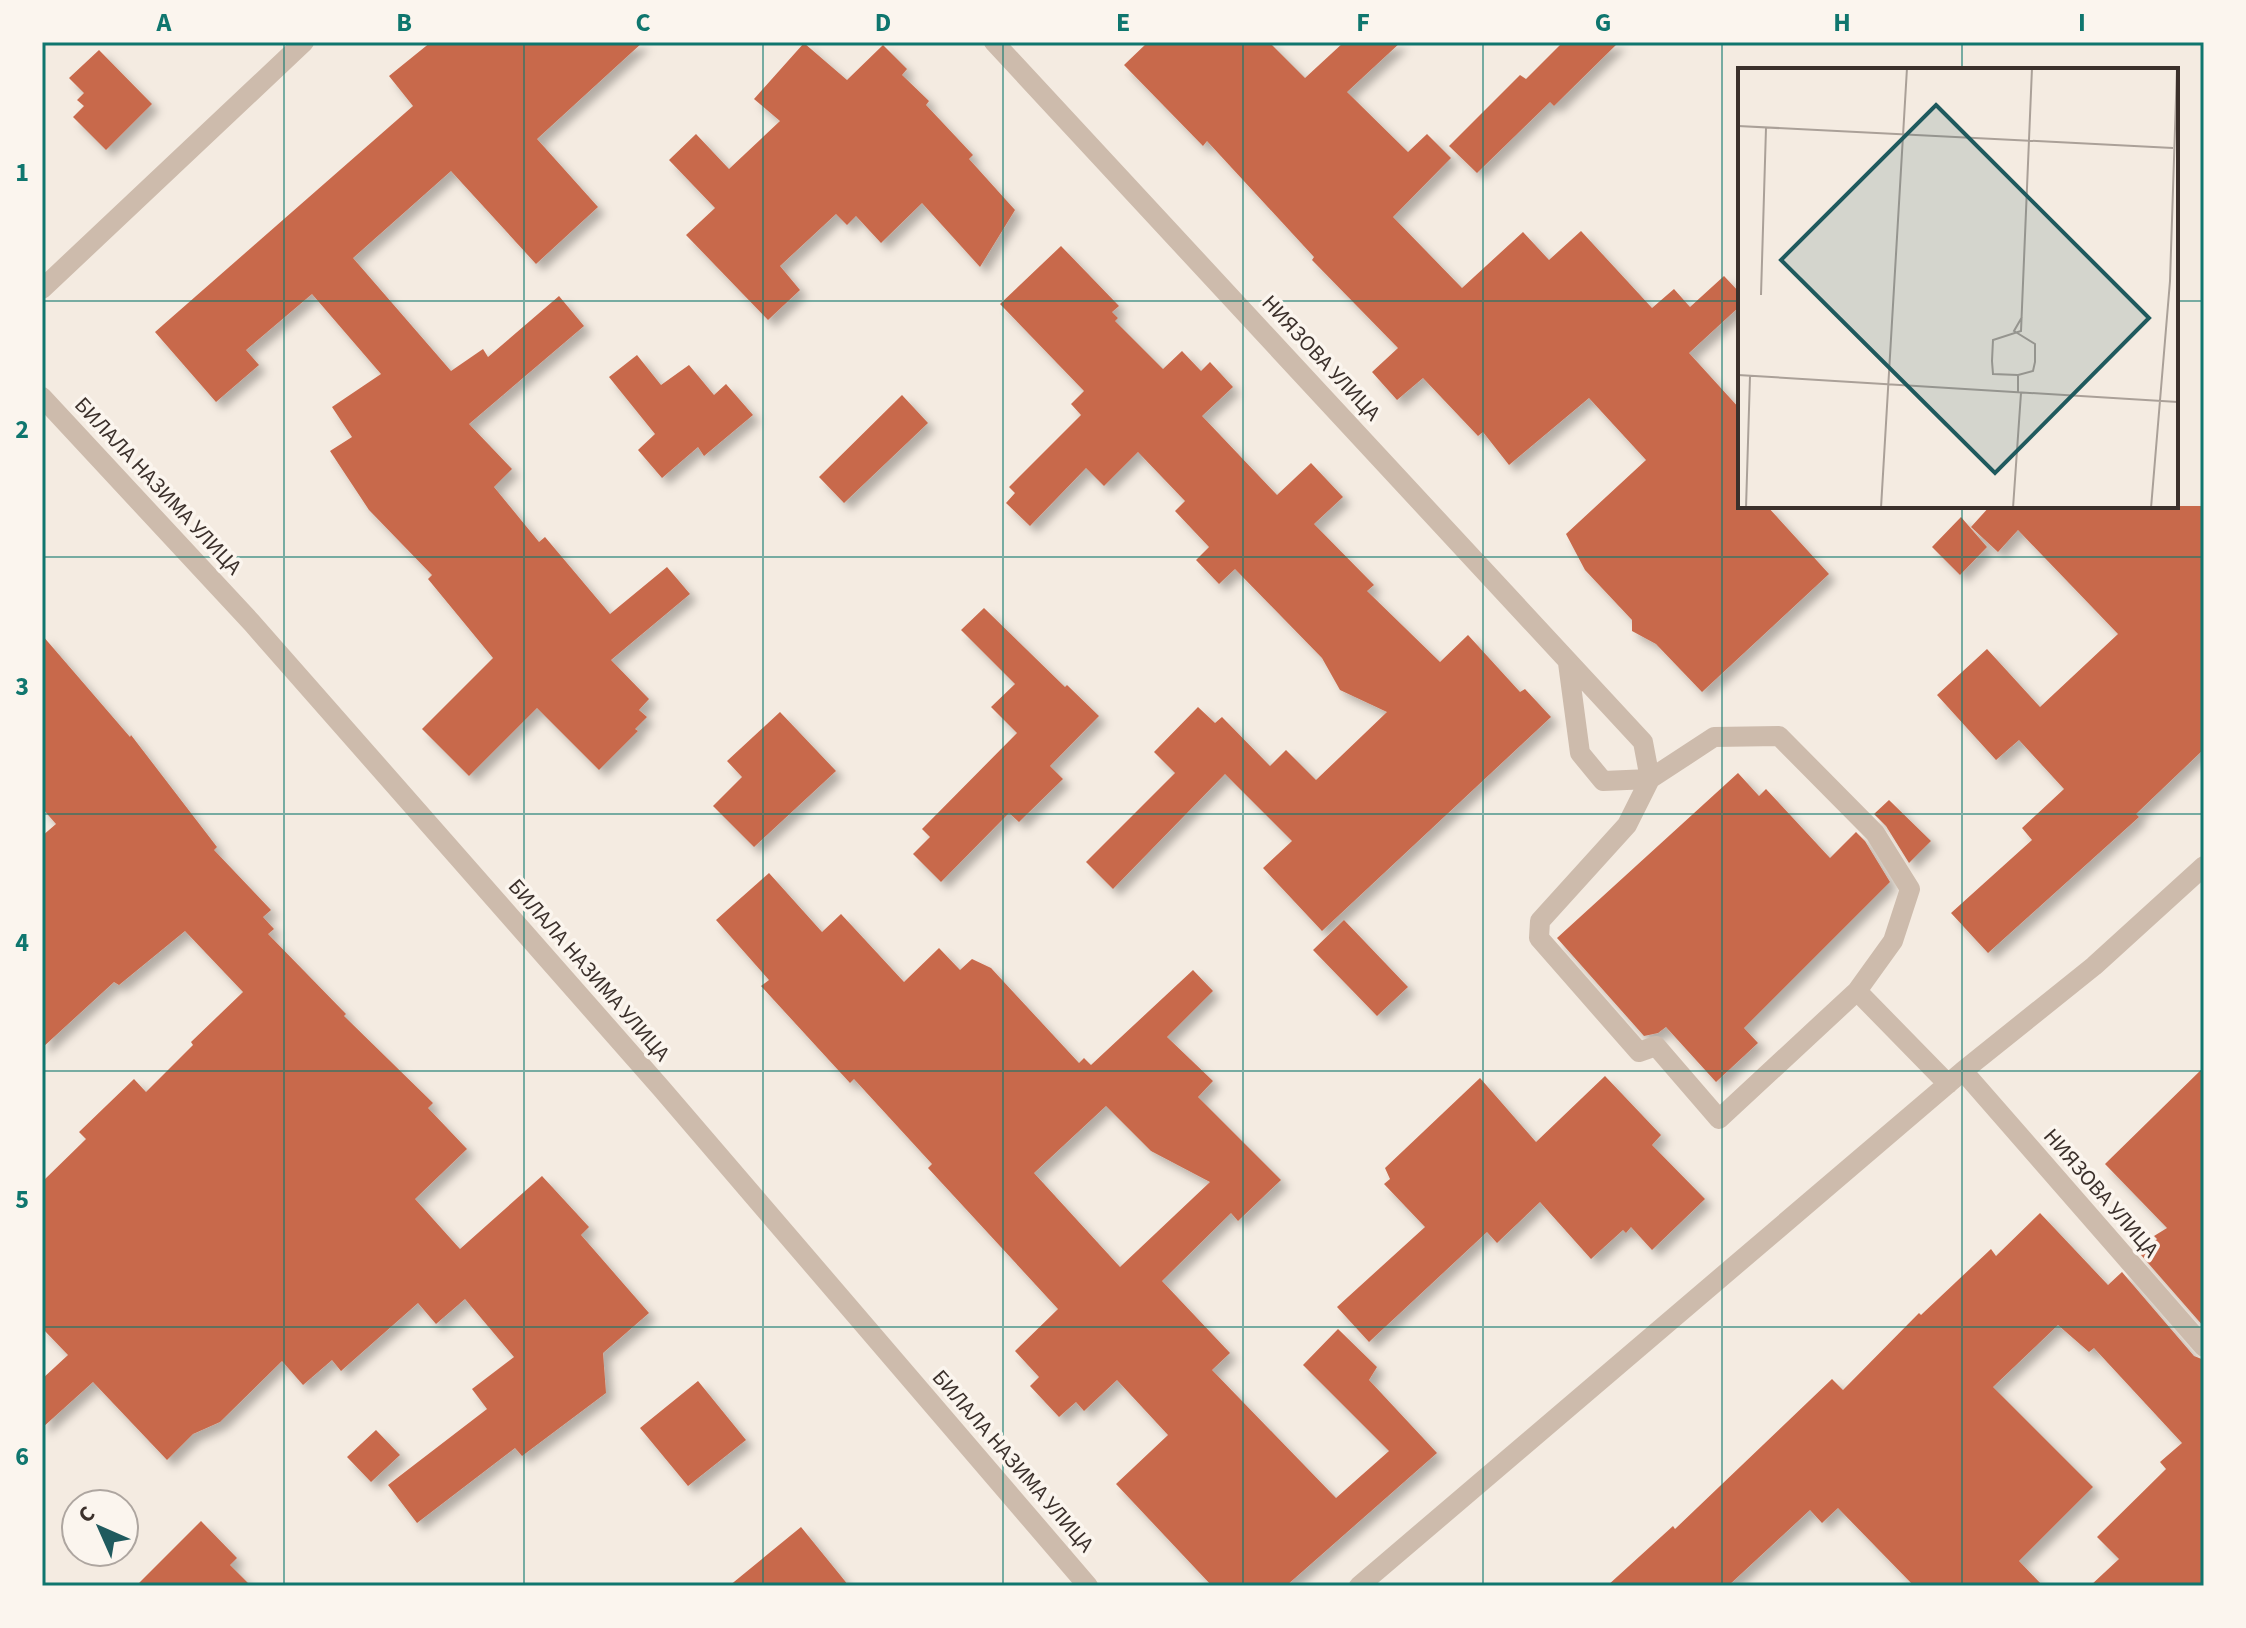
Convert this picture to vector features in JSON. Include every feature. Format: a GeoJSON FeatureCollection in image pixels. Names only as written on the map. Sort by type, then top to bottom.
{"type":"FeatureCollection","features":[{"type":"Feature","properties":{"kind":"street"},"geometry":{"type":"LineString","coordinates":[[42,289],[304,42]]}},
{"type":"Feature","properties":{"kind":"street","name":"НИЯЗОВА УЛИЦА"},"geometry":{"type":"LineString","coordinates":[[994,42],[1643,742],[1650,779]]}},
{"type":"Feature","properties":{"kind":"street","name":"БИЛАЛА НАЗИМА УЛИЦА"},"geometry":{"type":"LineString","coordinates":[[42,397],[252,623],[650,1076],[1088,1586]]}},
{"type":"Feature","properties":{"kind":"street"},"geometry":{"type":"LineString","coordinates":[[1568,663],[1580,753],[1603,781],[1650,779]]}},
{"type":"Feature","properties":{"kind":"street"},"geometry":{"type":"LineString","coordinates":[[1779,736],[1875,833],[1910,889],[1893,941],[1857,991],[1719,1119],[1656,1046],[1639,1052],[1539,938],[1540,921],[1627,825],[1650,779],[1714,737],[1779,736]]}},
{"type":"Feature","properties":{"kind":"street"},"geometry":{"type":"LineString","coordinates":[[1359,1586],[1956,1078],[2094,966],[2204,866]]}},
{"type":"Feature","properties":{"kind":"street","name":"НИЯЗОВА УЛИЦА"},"geometry":{"type":"LineString","coordinates":[[1857,991],[1956,1078],[2204,1347]]}},
{"type":"Feature","properties":{"kind":"building"},"geometry":{"type":"Polygon","coordinates":[[[431,42],[643,42],[537,139],[598,207],[536,264],[451,171],[353,258],[451,371],[483,349],[488,357],[559,296],[584,326],[469,424],[512,469],[494,487],[539,542],[545,537],[610,614],[667,567],[690,594],[611,660],[649,699],[639,710],[647,717],[635,729],[638,731],[599,770],[537,708],[469,776],[422,729],[493,658],[428,579],[432,575],[369,510],[330,451],[352,437],[332,407],[381,374],[312,294],[246,350],[259,365],[216,402],[155,332],[413,106],[389,76],[431,42]]]}},
{"type":"Feature","properties":{"kind":"building"},"geometry":{"type":"Polygon","coordinates":[[[1148,42],[1269,42],[1305,78],[1344,42],[1401,42],[1347,92],[1408,152],[1427,134],[1451,158],[1393,217],[1462,288],[1523,232],[1549,260],[1581,231],[1652,308],[1674,289],[1690,307],[1724,276],[1738,291],[1738,308],[1689,353],[1738,407],[1738,508],[1769,508],[1829,574],[1702,692],[1656,644],[1632,631],[1632,620],[1585,570],[1566,534],[1646,460],[1589,398],[1509,465],[1483,432],[1478,436],[1423,378],[1397,400],[1372,372],[1398,348],[1312,260],[1314,257],[1207,141],[1203,146],[1124,65],[1148,42]]]}},
{"type":"Feature","properties":{"kind":"building"},"geometry":{"type":"Polygon","coordinates":[[[1563,42],[1619,42],[1554,106],[1550,102],[1477,173],[1449,146],[1520,75],[1526,79],[1563,42]]]}},
{"type":"Feature","properties":{"kind":"building"},"geometry":{"type":"Polygon","coordinates":[[[804,43],[847,80],[883,45],[907,69],[902,75],[929,101],[926,105],[973,155],[969,159],[1015,210],[980,267],[922,203],[881,243],[856,216],[847,225],[836,214],[780,266],[800,290],[768,320],[686,235],[715,208],[669,160],[696,134],[729,169],[780,121],[754,99],[804,43]]]}},
{"type":"Feature","properties":{"kind":"building"},"geometry":{"type":"Polygon","coordinates":[[[99,50],[152,104],[106,150],[73,117],[84,106],[77,100],[84,93],[69,78],[99,50]]]}},
{"type":"Feature","properties":{"kind":"building"},"geometry":{"type":"Polygon","coordinates":[[[1061,246],[1119,306],[1112,312],[1118,318],[1115,321],[1163,369],[1182,351],[1201,371],[1210,362],[1233,387],[1202,416],[1277,495],[1311,463],[1343,497],[1314,524],[1374,585],[1367,591],[1440,662],[1468,635],[1520,692],[1525,689],[1551,717],[1322,931],[1263,868],[1292,841],[1225,774],[1113,889],[1086,862],[1175,773],[1154,752],[1198,707],[1215,723],[1222,717],[1270,766],[1286,750],[1316,780],[1387,712],[1340,690],[1322,658],[1235,569],[1219,584],[1196,560],[1209,547],[1175,511],[1185,501],[1138,452],[1104,486],[1086,468],[1030,526],[1006,503],[1015,493],[1009,487],[1081,415],[1071,404],[1084,391],[1000,304],[1061,246]]]}},
{"type":"Feature","properties":{"kind":"building"},"geometry":{"type":"Polygon","coordinates":[[[637,355],[661,385],[689,365],[714,395],[726,384],[753,415],[704,456],[698,447],[662,478],[638,450],[655,434],[609,377],[637,355]]]}},
{"type":"Feature","properties":{"kind":"building"},"geometry":{"type":"Polygon","coordinates":[[[902,395],[928,423],[844,503],[819,477],[902,395]]]}},
{"type":"Feature","properties":{"kind":"building"},"geometry":{"type":"Polygon","coordinates":[[[2204,506],[2204,749],[2136,814],[2139,817],[1988,953],[1951,913],[2032,840],[2022,828],[2064,789],[2019,740],[1996,760],[1937,695],[1987,649],[2040,707],[2118,634],[2018,530],[1998,552],[1971,527],[1988,508],[2204,506]]]}},
{"type":"Feature","properties":{"kind":"building"},"geometry":{"type":"Polygon","coordinates":[[[1961,517],[1987,547],[1960,575],[1932,547],[1961,517]]]}},
{"type":"Feature","properties":{"kind":"building"},"geometry":{"type":"Polygon","coordinates":[[[984,608],[1099,716],[1050,766],[1063,779],[1019,822],[1009,813],[941,882],[913,854],[930,837],[922,829],[1017,733],[991,707],[1015,684],[961,630],[984,608]]]}},
{"type":"Feature","properties":{"kind":"building"},"geometry":{"type":"Polygon","coordinates":[[[42,635],[131,735],[217,847],[214,850],[271,910],[263,917],[274,929],[268,934],[346,1014],[344,1016],[433,1103],[428,1108],[467,1149],[415,1199],[460,1249],[542,1176],[589,1227],[581,1235],[649,1313],[603,1353],[606,1393],[522,1456],[515,1448],[417,1523],[388,1485],[487,1409],[472,1389],[514,1357],[465,1299],[436,1324],[418,1303],[341,1371],[332,1360],[303,1385],[282,1361],[220,1422],[193,1434],[167,1460],[93,1382],[42,1428],[42,1379],[68,1355],[42,1328],[42,1182],[86,1139],[79,1132],[134,1079],[146,1092],[193,1045],[191,1042],[243,992],[185,931],[119,985],[114,982],[42,1048],[42,836],[56,824],[42,808],[42,635]]]}},
{"type":"Feature","properties":{"kind":"building"},"geometry":{"type":"Polygon","coordinates":[[[780,712],[836,771],[754,847],[713,806],[742,777],[727,761],[780,712]]]}},
{"type":"Feature","properties":{"kind":"building"},"geometry":{"type":"Polygon","coordinates":[[[1738,773],[1759,796],[1766,789],[1830,858],[1856,832],[1890,882],[1744,1028],[1758,1043],[1716,1082],[1666,1027],[1658,1033],[1644,1036],[1557,938],[1738,773]]]}},
{"type":"Feature","properties":{"kind":"building"},"geometry":{"type":"Polygon","coordinates":[[[1889,800],[1931,841],[1909,863],[1886,826],[1874,814],[1889,800]]]}},
{"type":"Feature","properties":{"kind":"building"},"geometry":{"type":"Polygon","coordinates":[[[769,873],[822,932],[841,914],[904,982],[939,948],[960,970],[972,959],[991,968],[1079,1063],[1084,1058],[1091,1065],[1193,970],[1213,991],[1167,1037],[1213,1081],[1198,1097],[1281,1180],[1238,1221],[1231,1213],[1162,1281],[1230,1353],[1212,1370],[1336,1498],[1389,1451],[1303,1365],[1338,1329],[1377,1367],[1369,1380],[1437,1453],[1286,1586],[1212,1586],[1116,1484],[1168,1435],[1117,1380],[1084,1411],[1076,1402],[1059,1417],[1030,1386],[1039,1377],[1015,1351],[1058,1309],[928,1168],[932,1164],[854,1079],[850,1083],[761,986],[769,980],[716,920],[769,873]],[[1106,1106],[1034,1173],[1120,1267],[1210,1182],[1151,1151],[1106,1106]]]}},
{"type":"Feature","properties":{"kind":"building"},"geometry":{"type":"Polygon","coordinates":[[[1344,920],[1408,987],[1377,1016],[1313,950],[1344,920]]]}},
{"type":"Feature","properties":{"kind":"building"},"geometry":{"type":"Polygon","coordinates":[[[2204,1067],[2204,1327],[2141,1255],[2157,1239],[2154,1236],[2167,1228],[2105,1164],[2204,1067]]]}},
{"type":"Feature","properties":{"kind":"building"},"geometry":{"type":"Polygon","coordinates":[[[1605,1076],[1661,1135],[1652,1145],[1705,1199],[1652,1250],[1631,1227],[1626,1233],[1623,1230],[1591,1259],[1540,1202],[1497,1243],[1487,1232],[1369,1342],[1337,1307],[1425,1227],[1384,1184],[1390,1179],[1385,1168],[1480,1078],[1536,1142],[1605,1076]]]}},
{"type":"Feature","properties":{"kind":"building"},"geometry":{"type":"Polygon","coordinates":[[[2040,1213],[2108,1285],[2122,1272],[2194,1356],[2204,1360],[2204,1586],[2090,1586],[2119,1559],[2097,1537],[2166,1469],[2160,1462],[2182,1443],[2094,1348],[2089,1352],[2058,1325],[1993,1387],[2093,1487],[2019,1561],[2043,1586],[1914,1586],[1838,1508],[1822,1523],[1810,1510],[1728,1586],[1607,1586],[1673,1526],[1675,1529],[1832,1379],[1843,1390],[1919,1313],[1921,1315],[1991,1249],[1996,1256],[2040,1213]]]}},
{"type":"Feature","properties":{"kind":"building"},"geometry":{"type":"Polygon","coordinates":[[[698,1381],[746,1440],[688,1486],[640,1428],[698,1381]]]}},
{"type":"Feature","properties":{"kind":"building"},"geometry":{"type":"Polygon","coordinates":[[[376,1430],[400,1455],[371,1482],[347,1457],[376,1430]]]}},
{"type":"Feature","properties":{"kind":"building"},"geometry":{"type":"Polygon","coordinates":[[[201,1521],[237,1558],[230,1565],[251,1586],[136,1586],[201,1521]]]}},
{"type":"Feature","properties":{"kind":"building"},"geometry":{"type":"Polygon","coordinates":[[[801,1527],[849,1586],[729,1586],[801,1527]]]}}]}
